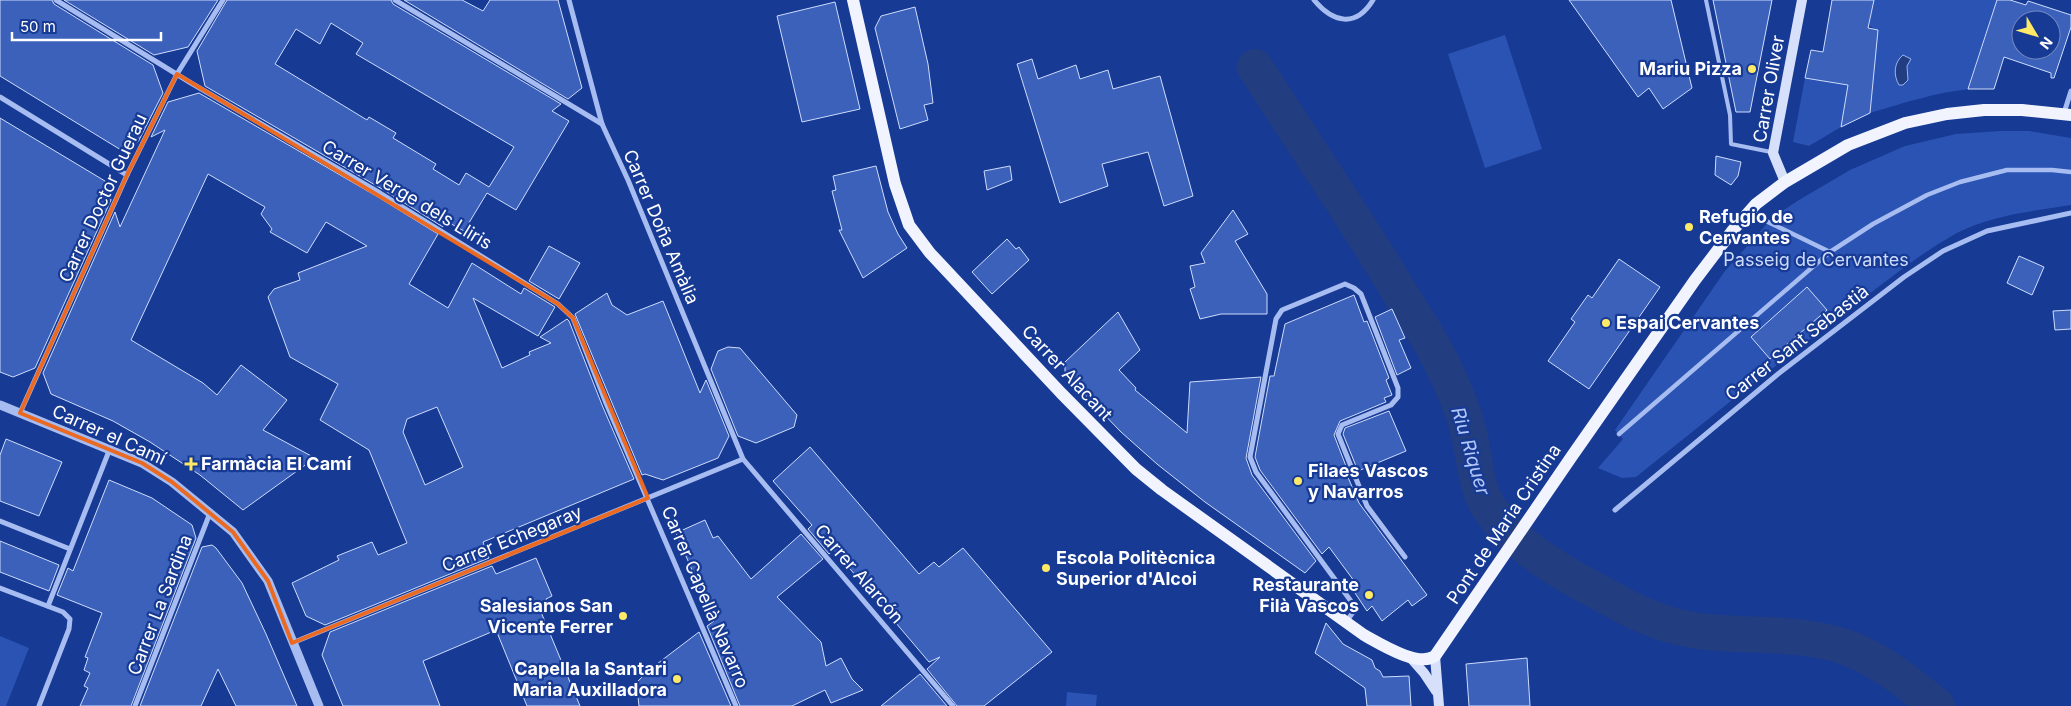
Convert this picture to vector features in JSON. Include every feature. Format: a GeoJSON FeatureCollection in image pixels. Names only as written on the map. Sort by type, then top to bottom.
{"type":"FeatureCollection","features":[{"type":"Feature","properties":{"kind":"main road","name":"Carrer Alacant"},"geometry":{"type":"LineString","coordinates":[[853,0],[895,184],[909,225],[920,241],[1115,449],[1162,490],[1321,605],[1381,644],[1409,656],[1424,659],[1432,659],[1435,656]]}},
{"type":"Feature","properties":{"kind":"main road","name":"Carrer Oliver"},"geometry":{"type":"LineString","coordinates":[[1784,182],[1773,153],[1802,0]]}},
{"type":"Feature","properties":{"kind":"main road","name":"Pont de Maria Cristina"},"geometry":{"type":"LineString","coordinates":[[1435,656],[1695,280],[1750,210],[1784,182],[1860,139],[1919,120],[1984,110],[2022,110],[2067,114]]}},
{"type":"Feature","properties":{"kind":"main road","name":"Carrer Alacant"},"geometry":{"type":"LineString","coordinates":[[1409,656],[1424,673],[1438,694]]}},
{"type":"Feature","properties":{"kind":"main road"},"geometry":{"type":"LineString","coordinates":[[1435,656],[1439,706]]}},
{"type":"Feature","properties":{"kind":"street","name":"Carrer Verge dels Lliris"},"geometry":{"type":"LineString","coordinates":[[56,0],[177,74],[380,193],[558,304],[573,318],[606,403],[648,498]]}},
{"type":"Feature","properties":{"kind":"street","name":"Carrer Doctor Guerau"},"geometry":{"type":"LineString","coordinates":[[20,413],[127,174],[177,74],[222,0]]}},
{"type":"Feature","properties":{"kind":"street"},"geometry":{"type":"LineString","coordinates":[[396,0],[602,124]]}},
{"type":"Feature","properties":{"kind":"street","name":"Carrer Doña Amàlia"},"geometry":{"type":"LineString","coordinates":[[569,0],[602,124],[628,180],[743,459]]}},
{"type":"Feature","properties":{"kind":"street"},"geometry":{"type":"LineString","coordinates":[[1314,0],[1323,11],[1341,20],[1360,16],[1373,0]]}},
{"type":"Feature","properties":{"kind":"street"},"geometry":{"type":"LineString","coordinates":[[2067,114],[2071,91]]}},
{"type":"Feature","properties":{"kind":"street"},"geometry":{"type":"LineString","coordinates":[[0,97],[127,174]]}},
{"type":"Feature","properties":{"kind":"street"},"geometry":{"type":"LineString","coordinates":[[1619,434],[1830,252],[1873,224],[1927,196],[1960,182],[2007,170],[2071,172]]}},
{"type":"Feature","properties":{"kind":"street"},"geometry":{"type":"LineString","coordinates":[[1750,210],[1768,222],[1830,252]]}},
{"type":"Feature","properties":{"kind":"street","name":"Carrer Sant Sebastià"},"geometry":{"type":"LineString","coordinates":[[1615,510],[1778,374],[1904,277],[1943,251],[1987,231],[2071,213]]}},
{"type":"Feature","properties":{"kind":"street"},"geometry":{"type":"LineString","coordinates":[[1346,622],[1356,608],[1256,472],[1250,457],[1276,319],[1282,310],[1345,284],[1361,294],[1398,388],[1398,397],[1391,405],[1342,425],[1338,434],[1367,506],[1405,557]]}},
{"type":"Feature","properties":{"kind":"street","name":"Carrer el Camí"},"geometry":{"type":"LineString","coordinates":[[0,405],[142,463],[172,482],[233,532],[259,567],[275,597],[319,706]]}},
{"type":"Feature","properties":{"kind":"street"},"geometry":{"type":"LineString","coordinates":[[48,606],[109,451]]}},
{"type":"Feature","properties":{"kind":"street","name":"Carrer Echegaray"},"geometry":{"type":"LineString","coordinates":[[292,643],[743,459]]}},
{"type":"Feature","properties":{"kind":"street","name":"Carrer Alarcón"},"geometry":{"type":"LineString","coordinates":[[743,459],[953,706]]}},
{"type":"Feature","properties":{"kind":"street","name":"Carrer Capellà Navarro"},"geometry":{"type":"LineString","coordinates":[[648,498],[736,706]]}},
{"type":"Feature","properties":{"kind":"street","name":"Carrer La Sardina"},"geometry":{"type":"LineString","coordinates":[[135,706],[210,513]]}},
{"type":"Feature","properties":{"kind":"street"},"geometry":{"type":"LineString","coordinates":[[0,521],[70,549]]}},
{"type":"Feature","properties":{"kind":"street"},"geometry":{"type":"LineString","coordinates":[[0,588],[63,612],[70,619],[69,629],[39,706]]}},
{"type":"Feature","properties":{"kind":"lane"},"geometry":{"type":"LineString","coordinates":[[1706,0],[1730,115],[1732,144],[1773,153]]}},
{"type":"Feature","properties":{"kind":"highlighted area"},"geometry":{"type":"Polygon","coordinates":[[[177,74],[558,304],[573,318],[648,498],[292,643],[268,581],[233,532],[172,482],[142,463],[20,413],[127,175],[177,74]]]}},
{"type":"Feature","properties":{"kind":"green space"},"geometry":{"type":"Polygon","coordinates":[[[1874,0],[1997,0],[1969,84],[1972,89],[1933,95],[1870,113],[1875,60],[1854,56],[1874,29],[1869,25],[1874,0]]]}},
{"type":"Feature","properties":{"kind":"green space"},"geometry":{"type":"Polygon","coordinates":[[[1505,35],[1542,149],[1485,168],[1448,54],[1505,35]]]}},
{"type":"Feature","properties":{"kind":"green space"},"geometry":{"type":"Polygon","coordinates":[[[1805,78],[1849,84],[1841,127],[1809,146],[1793,142],[1805,78]]]}},
{"type":"Feature","properties":{"kind":"green space","name":"Passeig de Cervantes"},"geometry":{"type":"Polygon","coordinates":[[[2029,131],[2071,138],[2071,205],[1998,218],[1957,233],[1914,261],[1845,312],[1636,477],[1622,478],[1598,468],[1623,439],[1615,430],[1725,271],[1773,217],[1850,170],[1905,146],[1956,134],[2029,131]]]}},
{"type":"Feature","properties":{"kind":"green space"},"geometry":{"type":"Polygon","coordinates":[[[0,636],[29,648],[6,706],[0,706],[0,636]]]}},
{"type":"Feature","properties":{"kind":"green space"},"geometry":{"type":"Polygon","coordinates":[[[1067,692],[1097,695],[1096,706],[1066,706],[1067,692]]]}},
{"type":"Feature","properties":{"kind":"shaded area"},"geometry":{"type":"Polygon","coordinates":[[[1903,55],[1911,59],[1907,66],[1908,80],[1903,85],[1899,85],[1895,69],[1903,55]]]}},
{"type":"Feature","properties":{"kind":"building"},"geometry":{"type":"Polygon","coordinates":[[[0,0],[52,0],[54,4],[153,65],[163,93],[138,142],[121,150],[0,76],[0,0]]]}},
{"type":"Feature","properties":{"kind":"building"},"geometry":{"type":"Polygon","coordinates":[[[64,0],[218,0],[188,47],[154,55],[64,0]]]}},
{"type":"Feature","properties":{"kind":"building"},"geometry":{"type":"Polygon","coordinates":[[[227,0],[391,0],[393,4],[561,104],[552,111],[569,121],[516,210],[487,193],[464,231],[446,221],[443,227],[382,189],[205,86],[197,51],[227,0]],[[331,23],[320,44],[296,29],[275,64],[367,120],[369,117],[396,133],[393,138],[436,164],[433,169],[459,185],[466,173],[489,187],[514,147],[356,54],[363,43],[331,23]]]}},
{"type":"Feature","properties":{"kind":"building"},"geometry":{"type":"Polygon","coordinates":[[[404,0],[462,0],[483,11],[490,0],[558,0],[582,88],[568,99],[404,0]]]}},
{"type":"Feature","properties":{"kind":"building"},"geometry":{"type":"Polygon","coordinates":[[[1569,0],[1671,0],[1692,88],[1663,109],[1649,88],[1638,97],[1569,0]]]}},
{"type":"Feature","properties":{"kind":"building"},"geometry":{"type":"Polygon","coordinates":[[[1713,0],[1772,0],[1750,112],[1736,112],[1713,0]]]}},
{"type":"Feature","properties":{"kind":"building"},"geometry":{"type":"Polygon","coordinates":[[[1832,0],[1874,0],[1868,28],[1878,30],[1870,113],[1841,127],[1848,85],[1805,78],[1811,50],[1823,52],[1832,0]]]}},
{"type":"Feature","properties":{"kind":"building"},"geometry":{"type":"Polygon","coordinates":[[[1997,0],[2010,0],[2026,5],[2028,1],[2056,10],[2011,10],[2011,59],[2004,57],[1994,89],[1968,89],[1997,0]]]}},
{"type":"Feature","properties":{"kind":"building"},"geometry":{"type":"Polygon","coordinates":[[[835,2],[860,109],[802,122],[777,16],[835,2]]]}},
{"type":"Feature","properties":{"kind":"building"},"geometry":{"type":"Polygon","coordinates":[[[915,7],[928,64],[933,103],[924,105],[928,120],[900,129],[875,28],[881,16],[915,7]]]}},
{"type":"Feature","properties":{"kind":"building"},"geometry":{"type":"Polygon","coordinates":[[[2061,12],[2071,15],[2071,27],[2061,57],[2061,12]]]}},
{"type":"Feature","properties":{"kind":"building"},"geometry":{"type":"Polygon","coordinates":[[[1032,59],[1038,79],[1076,65],[1080,79],[1108,70],[1113,89],[1160,76],[1193,196],[1164,206],[1148,152],[1102,164],[1108,186],[1060,203],[1017,64],[1032,59]]]}},
{"type":"Feature","properties":{"kind":"building"},"geometry":{"type":"Polygon","coordinates":[[[2013,60],[2060,60],[2054,78],[2051,78],[2051,73],[2013,60]]]}},
{"type":"Feature","properties":{"kind":"building"},"geometry":{"type":"Polygon","coordinates":[[[199,93],[438,234],[409,284],[448,308],[472,263],[521,294],[524,288],[555,307],[538,336],[473,298],[502,368],[530,355],[529,352],[551,343],[540,337],[567,319],[569,321],[634,479],[483,542],[489,558],[325,625],[306,616],[292,583],[339,560],[337,556],[372,542],[378,555],[407,543],[369,450],[320,420],[338,384],[290,357],[268,297],[274,289],[300,280],[298,273],[367,246],[326,222],[307,253],[270,232],[272,229],[261,214],[265,207],[208,174],[131,340],[203,383],[217,395],[241,365],[287,400],[263,430],[315,458],[243,510],[200,475],[150,442],[113,421],[51,394],[43,373],[115,212],[120,227],[165,130],[151,137],[168,102],[199,93]],[[437,407],[407,419],[403,432],[425,485],[463,467],[437,407]]]}},
{"type":"Feature","properties":{"kind":"building"},"geometry":{"type":"Polygon","coordinates":[[[0,118],[105,181],[111,200],[35,368],[13,377],[0,372],[0,118]]]}},
{"type":"Feature","properties":{"kind":"building"},"geometry":{"type":"Polygon","coordinates":[[[1716,156],[1741,162],[1738,176],[1731,185],[1715,175],[1716,156]]]}},
{"type":"Feature","properties":{"kind":"building"},"geometry":{"type":"Polygon","coordinates":[[[876,166],[888,212],[907,248],[863,278],[839,230],[842,230],[832,191],[836,190],[833,176],[876,166]]]}},
{"type":"Feature","properties":{"kind":"building"},"geometry":{"type":"Polygon","coordinates":[[[1010,166],[1012,180],[987,190],[984,171],[1010,166]]]}},
{"type":"Feature","properties":{"kind":"building"},"geometry":{"type":"Polygon","coordinates":[[[1233,210],[1248,234],[1235,241],[1267,294],[1267,314],[1221,314],[1200,319],[1190,289],[1195,287],[1190,266],[1205,263],[1201,253],[1233,210]]]}},
{"type":"Feature","properties":{"kind":"building"},"geometry":{"type":"Polygon","coordinates":[[[1007,239],[1016,249],[1019,247],[1029,260],[992,294],[972,272],[1007,239]]]}},
{"type":"Feature","properties":{"kind":"building"},"geometry":{"type":"Polygon","coordinates":[[[549,246],[580,263],[559,299],[529,281],[549,246]]]}},
{"type":"Feature","properties":{"kind":"building"},"geometry":{"type":"Polygon","coordinates":[[[2019,256],[2044,267],[2032,295],[2007,283],[2019,256]]]}},
{"type":"Feature","properties":{"kind":"building","name":"Espai Cervantes"},"geometry":{"type":"Polygon","coordinates":[[[1619,259],[1660,287],[1589,389],[1548,361],[1575,322],[1571,319],[1588,295],[1592,298],[1619,259]]]}},
{"type":"Feature","properties":{"kind":"building"},"geometry":{"type":"Polygon","coordinates":[[[1807,287],[1827,310],[1770,359],[1751,337],[1807,287]]]}},
{"type":"Feature","properties":{"kind":"building"},"geometry":{"type":"Polygon","coordinates":[[[607,293],[612,305],[627,315],[663,301],[700,393],[706,380],[729,436],[718,458],[663,480],[645,474],[642,475],[575,314],[607,293]]]}},
{"type":"Feature","properties":{"kind":"building"},"geometry":{"type":"Polygon","coordinates":[[[1354,295],[1364,322],[1367,321],[1389,378],[1386,380],[1392,395],[1384,398],[1386,402],[1340,421],[1334,435],[1349,474],[1347,475],[1359,503],[1427,595],[1412,606],[1408,600],[1382,621],[1372,606],[1367,611],[1355,593],[1360,589],[1329,547],[1322,554],[1260,470],[1255,457],[1270,376],[1274,376],[1285,324],[1354,295]]]}},
{"type":"Feature","properties":{"kind":"building"},"geometry":{"type":"Polygon","coordinates":[[[1392,309],[1405,338],[1399,340],[1411,368],[1397,375],[1375,317],[1392,309]]]}},
{"type":"Feature","properties":{"kind":"building"},"geometry":{"type":"Polygon","coordinates":[[[2071,310],[2071,329],[2055,330],[2053,311],[2071,310]]]}},
{"type":"Feature","properties":{"kind":"building"},"geometry":{"type":"Polygon","coordinates":[[[1118,312],[1140,350],[1119,370],[1136,388],[1135,390],[1187,433],[1190,382],[1261,377],[1246,458],[1252,475],[1316,561],[1305,573],[1205,502],[1157,464],[1121,432],[1065,374],[1065,362],[1118,312]]]}},
{"type":"Feature","properties":{"kind":"building"},"geometry":{"type":"Polygon","coordinates":[[[728,347],[740,348],[797,415],[794,427],[756,443],[738,436],[711,369],[718,351],[728,347]]]}},
{"type":"Feature","properties":{"kind":"building"},"geometry":{"type":"Polygon","coordinates":[[[1389,411],[1406,451],[1358,471],[1343,434],[1345,428],[1389,411]]]}},
{"type":"Feature","properties":{"kind":"building"},"geometry":{"type":"Polygon","coordinates":[[[6,439],[62,462],[39,516],[0,501],[0,455],[6,439]]]}},
{"type":"Feature","properties":{"kind":"building"},"geometry":{"type":"Polygon","coordinates":[[[810,447],[919,574],[934,562],[939,567],[963,548],[1052,652],[984,706],[957,706],[927,669],[940,657],[929,662],[834,550],[829,554],[808,529],[812,525],[773,481],[810,447]]]}},
{"type":"Feature","properties":{"kind":"building"},"geometry":{"type":"Polygon","coordinates":[[[109,480],[152,498],[192,525],[196,538],[131,706],[80,706],[88,688],[84,686],[90,673],[84,670],[88,658],[85,657],[102,613],[57,595],[68,568],[73,571],[109,480]]]}},
{"type":"Feature","properties":{"kind":"building"},"geometry":{"type":"Polygon","coordinates":[[[705,520],[713,538],[718,536],[751,579],[801,534],[823,559],[777,597],[821,642],[826,666],[841,658],[852,679],[863,690],[831,703],[825,690],[792,706],[740,706],[707,626],[714,621],[676,533],[705,520]]]}},
{"type":"Feature","properties":{"kind":"building"},"geometry":{"type":"Polygon","coordinates":[[[0,541],[59,565],[49,591],[0,572],[0,541]]]}},
{"type":"Feature","properties":{"kind":"building"},"geometry":{"type":"Polygon","coordinates":[[[212,545],[242,583],[297,706],[236,706],[218,669],[201,706],[140,706],[202,547],[212,545]]]}},
{"type":"Feature","properties":{"kind":"building"},"geometry":{"type":"Polygon","coordinates":[[[536,558],[552,596],[546,599],[549,609],[541,612],[580,706],[527,706],[496,630],[423,661],[440,706],[343,706],[322,655],[330,632],[492,566],[496,574],[536,558]]]}},
{"type":"Feature","properties":{"kind":"building"},"geometry":{"type":"Polygon","coordinates":[[[1326,623],[1343,644],[1372,660],[1375,668],[1380,671],[1383,677],[1409,676],[1411,706],[1367,706],[1365,688],[1315,653],[1326,623]]]}},
{"type":"Feature","properties":{"kind":"building","name":"Capella la Santari Maria Auxilladora"},"geometry":{"type":"Polygon","coordinates":[[[699,632],[731,706],[639,706],[638,697],[631,688],[649,670],[699,632]]]}},
{"type":"Feature","properties":{"kind":"building"},"geometry":{"type":"Polygon","coordinates":[[[1527,658],[1530,706],[1469,706],[1466,664],[1527,658]]]}},
{"type":"Feature","properties":{"kind":"building"},"geometry":{"type":"Polygon","coordinates":[[[920,674],[947,706],[881,706],[920,674]]]}},
{"type":"Feature","properties":{"kind":"waterway","name":"Riu Riquer"},"geometry":{"type":"LineString","coordinates":[[1255,67],[1362,232],[1434,349],[1452,385],[1463,414],[1469,433],[1478,481],[1484,499],[1499,522],[1513,536],[1546,562],[1564,573],[1649,618],[1696,631],[1800,637],[1836,644],[1876,661],[1907,682],[1937,706]]}},
{"type":"Feature","properties":{"kind":"place","name":"Mariu Pizza"},"geometry":{"type":"Point","coordinates":[1752,69]}},
{"type":"Feature","properties":{"kind":"place","name":"Refugio de Cervantes"},"geometry":{"type":"Point","coordinates":[1689,227]}},
{"type":"Feature","properties":{"kind":"place","name":"Espai Cervantes"},"geometry":{"type":"Point","coordinates":[1606,323]}},
{"type":"Feature","properties":{"kind":"place","name":"Farmàcia El Camí"},"geometry":{"type":"Point","coordinates":[191,464]}},
{"type":"Feature","properties":{"kind":"place","name":"Filaes Vascos y Navarros"},"geometry":{"type":"Point","coordinates":[1298,481]}},
{"type":"Feature","properties":{"kind":"place","name":"Escola Politècnica Superior d'Alcoi"},"geometry":{"type":"Point","coordinates":[1046,568]}},
{"type":"Feature","properties":{"kind":"place","name":"Restaurante Filà Vascos"},"geometry":{"type":"Point","coordinates":[1369,595]}},
{"type":"Feature","properties":{"kind":"place","name":"Salesianos San Vicente Ferrer"},"geometry":{"type":"Point","coordinates":[623,616]}},
{"type":"Feature","properties":{"kind":"place","name":"Capella la Santari Maria Auxilladora"},"geometry":{"type":"Point","coordinates":[677,679]}}]}
